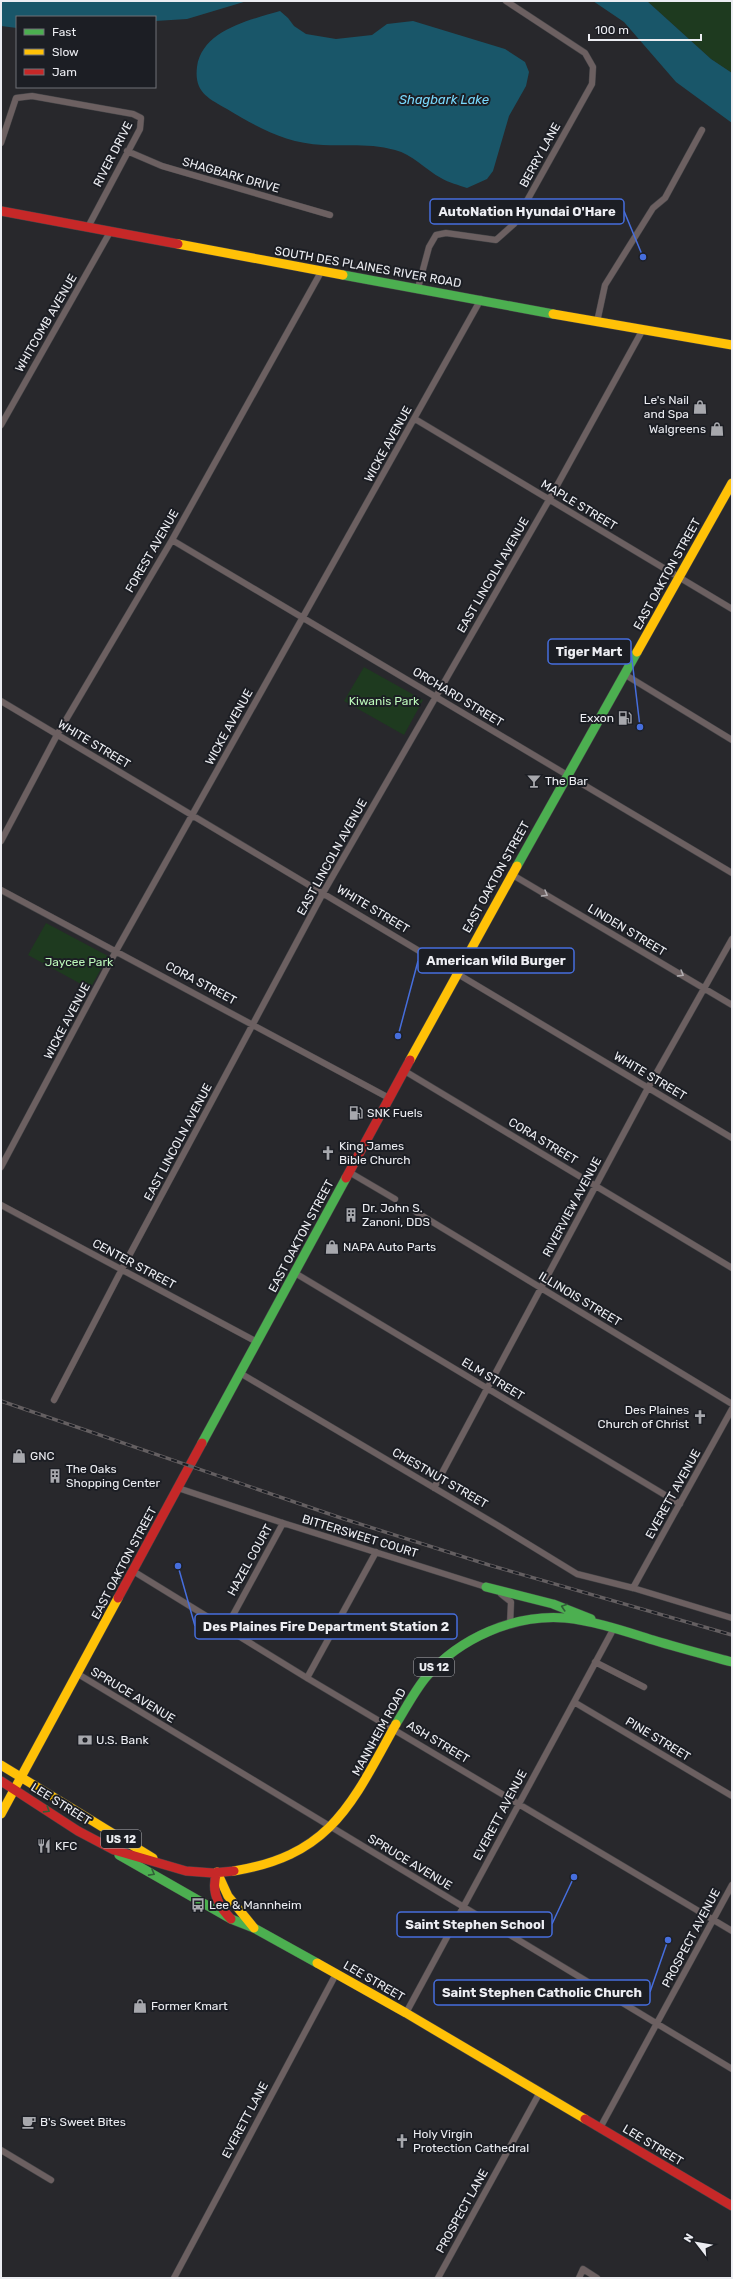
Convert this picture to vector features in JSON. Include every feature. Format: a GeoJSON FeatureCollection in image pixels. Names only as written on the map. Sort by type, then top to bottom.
{"type":"FeatureCollection","features":[{"type":"Feature","properties":{"kind":"main road","name":"SOUTH DES PLAINES RIVER ROAD"},"geometry":{"type":"LineString","coordinates":[[1,210],[321,272],[481,299],[642,331],[732,345]]}},
{"type":"Feature","properties":{"kind":"main road","name":"EAST OAKTON STREET"},"geometry":{"type":"LineString","coordinates":[[1,1814],[457,972],[732,483]]}},
{"type":"Feature","properties":{"kind":"main road"},"geometry":{"type":"LineString","coordinates":[[486,1587],[550,1602],[571,1609],[600,1624]]}},
{"type":"Feature","properties":{"kind":"main road","name":"MANNHEIM ROAD"},"geometry":{"type":"LineString","coordinates":[[168,1867],[203,1873],[243,1870],[302,1848],[340,1817],[362,1787],[412,1695],[436,1665],[464,1644],[479,1635],[510,1625],[538,1619],[555,1618],[600,1624],[732,1662]]}},
{"type":"Feature","properties":{"kind":"main road","name":"LEE STREET"},"geometry":{"type":"LineString","coordinates":[[1,1765],[168,1867]]}},
{"type":"Feature","properties":{"kind":"main road","name":"LEE STREET"},"geometry":{"type":"LineString","coordinates":[[1,1781],[106,1847],[231,1919],[254,1928],[406,2013],[732,2206]]}},
{"type":"Feature","properties":{"kind":"main road","name":"US 12"},"geometry":{"type":"LineString","coordinates":[[106,1847],[168,1867]]}},
{"type":"Feature","properties":{"kind":"main road"},"geometry":{"type":"LineString","coordinates":[[217,1872],[213,1884],[215,1897],[225,1913],[231,1919]]}},
{"type":"Feature","properties":{"kind":"main road"},"geometry":{"type":"LineString","coordinates":[[217,1872],[230,1903],[254,1928]]}},
{"type":"Feature","properties":{"kind":"street","name":"BERRY LANE"},"geometry":{"type":"LineString","coordinates":[[418,288],[429,247],[436,235],[446,233],[496,240],[514,224],[592,84],[593,67],[585,53],[506,1]]}},
{"type":"Feature","properties":{"kind":"street","name":"RIVER DRIVE"},"geometry":{"type":"LineString","coordinates":[[1,143],[16,98],[32,96],[137,116],[142,120],[88,227]]}},
{"type":"Feature","properties":{"kind":"street"},"geometry":{"type":"LineString","coordinates":[[597,322],[605,285],[653,208],[664,198],[702,130]]}},
{"type":"Feature","properties":{"kind":"street","name":"SHAGBARK DRIVE"},"geometry":{"type":"LineString","coordinates":[[128,150],[162,166],[330,215]]}},
{"type":"Feature","properties":{"kind":"street","name":"WHITCOMB AVENUE"},"geometry":{"type":"LineString","coordinates":[[1,425],[110,232]]}},
{"type":"Feature","properties":{"kind":"street","name":"FOREST AVENUE"},"geometry":{"type":"LineString","coordinates":[[1,841],[58,735],[172,540],[321,272]]}},
{"type":"Feature","properties":{"kind":"street","name":"WICKE AVENUE"},"geometry":{"type":"LineString","coordinates":[[1,1167],[116,951],[481,299]]}},
{"type":"Feature","properties":{"kind":"street","name":"EAST LINCOLN AVENUE"},"geometry":{"type":"LineString","coordinates":[[54,1400],[122,1269],[323,893],[549,500],[642,331]]}},
{"type":"Feature","properties":{"kind":"street","name":"MAPLE STREET"},"geometry":{"type":"LineString","coordinates":[[415,419],[732,609]]}},
{"type":"Feature","properties":{"kind":"street","name":"ORCHARD STREET"},"geometry":{"type":"LineString","coordinates":[[172,540],[568,774],[732,873]]}},
{"type":"Feature","properties":{"kind":"street"},"geometry":{"type":"LineString","coordinates":[[624,674],[732,740]]}},
{"type":"Feature","properties":{"kind":"street","name":"WHITE STREET"},"geometry":{"type":"LineString","coordinates":[[1,701],[457,972],[732,1138]]}},
{"type":"Feature","properties":{"kind":"street","name":"LINDEN STREET"},"geometry":{"type":"LineString","coordinates":[[511,874],[732,1005]]}},
{"type":"Feature","properties":{"kind":"street","name":"CORA STREET"},"geometry":{"type":"LineString","coordinates":[[1,890],[254,1024],[389,1098]]}},
{"type":"Feature","properties":{"kind":"street","name":"RIVERVIEW AVENUE"},"geometry":{"type":"LineString","coordinates":[[434,1488],[648,1088],[732,939]]}},
{"type":"Feature","properties":{"kind":"street","name":"CORA STREET"},"geometry":{"type":"LineString","coordinates":[[404,1070],[732,1268]]}},
{"type":"Feature","properties":{"kind":"street"},"geometry":{"type":"LineString","coordinates":[[349,1172],[395,1199]]}},
{"type":"Feature","properties":{"kind":"street","name":"CENTER STREET"},"geometry":{"type":"LineString","coordinates":[[1,1205],[257,1342]]}},
{"type":"Feature","properties":{"kind":"street","name":"ILLINOIS STREET"},"geometry":{"type":"LineString","coordinates":[[416,1212],[732,1404]]}},
{"type":"Feature","properties":{"kind":"street","name":"ELM STREET"},"geometry":{"type":"LineString","coordinates":[[295,1273],[680,1504]]}},
{"type":"Feature","properties":{"kind":"street","name":"CHESTNUT STREET"},"geometry":{"type":"LineString","coordinates":[[240,1373],[577,1574],[633,1588],[732,1618]]}},
{"type":"Feature","properties":{"kind":"street","name":"EVERETT AVENUE"},"geometry":{"type":"LineString","coordinates":[[633,1588],[732,1410]]}},
{"type":"Feature","properties":{"kind":"street","name":"BITTERSWEET COURT"},"geometry":{"type":"LineString","coordinates":[[178,1488],[282,1523],[486,1587],[509,1598],[512,1610],[510,1625]]}},
{"type":"Feature","properties":{"kind":"street","name":"HAZEL COURT"},"geometry":{"type":"LineString","coordinates":[[226,1628],[282,1523]]}},
{"type":"Feature","properties":{"kind":"street"},"geometry":{"type":"LineString","coordinates":[[307,1678],[376,1552]]}},
{"type":"Feature","properties":{"kind":"street","name":"ASH STREET"},"geometry":{"type":"LineString","coordinates":[[133,1571],[307,1678],[394,1728],[732,1931]]}},
{"type":"Feature","properties":{"kind":"street","name":"EVERETT AVENUE"},"geometry":{"type":"LineString","coordinates":[[406,2013],[614,1628]]}},
{"type":"Feature","properties":{"kind":"street"},"geometry":{"type":"LineString","coordinates":[[595,1662],[644,1687]]}},
{"type":"Feature","properties":{"kind":"street","name":"SPRUCE AVENUE"},"geometry":{"type":"LineString","coordinates":[[78,1674],[463,1908],[658,2022],[732,2068]]}},
{"type":"Feature","properties":{"kind":"street","name":"PINE STREET"},"geometry":{"type":"LineString","coordinates":[[574,1702],[732,1796]]}},
{"type":"Feature","properties":{"kind":"street","name":"PROSPECT AVENUE"},"geometry":{"type":"LineString","coordinates":[[600,2128],[732,1885]]}},
{"type":"Feature","properties":{"kind":"street","name":"EVERETT LANE"},"geometry":{"type":"LineString","coordinates":[[174,2278],[336,1974]]}},
{"type":"Feature","properties":{"kind":"street","name":"PROSPECT LANE"},"geometry":{"type":"LineString","coordinates":[[438,2278],[540,2092]]}},
{"type":"Feature","properties":{"kind":"street"},"geometry":{"type":"LineString","coordinates":[[1,2150],[50,2180]]}},
{"type":"Feature","properties":{"kind":"street"},"geometry":{"type":"LineString","coordinates":[[579,2278],[583,2269],[597,2278]]}},
{"type":"Feature","properties":{"kind":"green space"},"geometry":{"type":"Polygon","coordinates":[[[647,1],[732,1],[732,73],[711,59],[647,1]]]}},
{"type":"Feature","properties":{"kind":"green space","name":"Kiwanis Park"},"geometry":{"type":"Polygon","coordinates":[[[364,667],[423,700],[404,735],[344,701],[364,667]]]}},
{"type":"Feature","properties":{"kind":"green space","name":"Jaycee Park"},"geometry":{"type":"Polygon","coordinates":[[[46,923],[108,956],[90,989],[28,955],[46,923]]]}},
{"type":"Feature","properties":{"kind":"water"},"geometry":{"type":"Polygon","coordinates":[[[1,1],[247,1],[187,19],[156,21],[156,16],[16,16],[16,28],[1,26],[1,1]]]}},
{"type":"Feature","properties":{"kind":"water"},"geometry":{"type":"Polygon","coordinates":[[[593,1],[647,1],[711,59],[732,73],[732,123],[676,82],[624,22],[593,1]]]}},
{"type":"Feature","properties":{"kind":"water","name":"Shagbark Lake"},"geometry":{"type":"Polygon","coordinates":[[[280,11],[294,26],[306,34],[336,39],[372,35],[387,24],[413,21],[505,49],[525,62],[529,72],[526,86],[509,116],[493,171],[487,179],[467,188],[444,180],[407,155],[395,150],[377,146],[309,144],[284,138],[261,128],[208,97],[200,88],[198,83],[197,67],[201,54],[208,44],[229,28],[255,18],[280,11]]]}},
{"type":"Feature","properties":{"kind":"railway"},"geometry":{"type":"LineString","coordinates":[[1,1401],[341,1518],[489,1565],[732,1635]]}},
{"type":"Feature","properties":{"kind":"traffic: fast"},"geometry":{"type":"LineString","coordinates":[[343,275],[553,314]]}},
{"type":"Feature","properties":{"kind":"traffic: fast"},"geometry":{"type":"LineString","coordinates":[[517,866],[637,652]]}},
{"type":"Feature","properties":{"kind":"traffic: fast"},"geometry":{"type":"LineString","coordinates":[[202,1443],[346,1178]]}},
{"type":"Feature","properties":{"kind":"traffic: fast"},"geometry":{"type":"LineString","coordinates":[[486,1587],[553,1604],[591,1619]]}},
{"type":"Feature","properties":{"kind":"traffic: fast"},"geometry":{"type":"LineString","coordinates":[[396,1724],[423,1681],[440,1662],[455,1650],[489,1631],[527,1620],[565,1618],[587,1621],[732,1662]]}},
{"type":"Feature","properties":{"kind":"traffic: fast"},"geometry":{"type":"LineString","coordinates":[[119,1855],[231,1919],[254,1928],[317,1963]]}},
{"type":"Feature","properties":{"kind":"traffic: slow"},"geometry":{"type":"LineString","coordinates":[[178,244],[343,275]]}},
{"type":"Feature","properties":{"kind":"traffic: slow"},"geometry":{"type":"LineString","coordinates":[[553,314],[732,345]]}},
{"type":"Feature","properties":{"kind":"traffic: slow"},"geometry":{"type":"LineString","coordinates":[[637,652],[732,483]]}},
{"type":"Feature","properties":{"kind":"traffic: slow"},"geometry":{"type":"LineString","coordinates":[[410,1060],[517,866]]}},
{"type":"Feature","properties":{"kind":"traffic: slow"},"geometry":{"type":"LineString","coordinates":[[1,1814],[118,1598]]}},
{"type":"Feature","properties":{"kind":"traffic: slow"},"geometry":{"type":"LineString","coordinates":[[234,1871],[267,1863],[294,1852],[317,1838],[335,1821],[351,1801],[366,1778],[396,1724]]}},
{"type":"Feature","properties":{"kind":"traffic: slow"},"geometry":{"type":"LineString","coordinates":[[1,1765],[153,1858]]}},
{"type":"Feature","properties":{"kind":"traffic: slow"},"geometry":{"type":"LineString","coordinates":[[217,1872],[228,1896],[254,1928]]}},
{"type":"Feature","properties":{"kind":"traffic: slow"},"geometry":{"type":"LineString","coordinates":[[317,1963],[406,2013],[585,2119]]}},
{"type":"Feature","properties":{"kind":"traffic: jam"},"geometry":{"type":"LineString","coordinates":[[1,211],[178,244]]}},
{"type":"Feature","properties":{"kind":"traffic: jam"},"geometry":{"type":"LineString","coordinates":[[346,1178],[410,1060]]}},
{"type":"Feature","properties":{"kind":"traffic: jam"},"geometry":{"type":"LineString","coordinates":[[118,1598],[202,1443]]}},
{"type":"Feature","properties":{"kind":"traffic: jam"},"geometry":{"type":"LineString","coordinates":[[1,1781],[78,1831],[114,1850],[186,1871],[213,1873],[234,1871]]}},
{"type":"Feature","properties":{"kind":"traffic: jam"},"geometry":{"type":"LineString","coordinates":[[217,1872],[214,1886],[216,1898],[222,1909],[231,1919]]}},
{"type":"Feature","properties":{"kind":"traffic: jam"},"geometry":{"type":"LineString","coordinates":[[585,2119],[732,2206]]}},
{"type":"Feature","properties":{"kind":"place","name":"AutoNation Hyundai O'Hare"},"geometry":{"type":"Point","coordinates":[643,257]}},
{"type":"Feature","properties":{"kind":"place","name":"Le's Nail and Spa"},"geometry":{"type":"Point","coordinates":[700,407]}},
{"type":"Feature","properties":{"kind":"place","name":"Walgreens"},"geometry":{"type":"Point","coordinates":[717,429]}},
{"type":"Feature","properties":{"kind":"place","name":"Exxon"},"geometry":{"type":"Point","coordinates":[625,718]}},
{"type":"Feature","properties":{"kind":"place","name":"Tiger Mart"},"geometry":{"type":"Point","coordinates":[640,727]}},
{"type":"Feature","properties":{"kind":"place","name":"The Bar"},"geometry":{"type":"Point","coordinates":[534,781]}},
{"type":"Feature","properties":{"kind":"place","name":"American Wild Burger"},"geometry":{"type":"Point","coordinates":[398,1036]}},
{"type":"Feature","properties":{"kind":"place","name":"SNK Fuels"},"geometry":{"type":"Point","coordinates":[356,1113]}},
{"type":"Feature","properties":{"kind":"place","name":"King James Bible Church"},"geometry":{"type":"Point","coordinates":[328,1153]}},
{"type":"Feature","properties":{"kind":"place","name":"Dr. John S. Zanoni, DDS"},"geometry":{"type":"Point","coordinates":[351,1215]}},
{"type":"Feature","properties":{"kind":"place","name":"NAPA Auto Parts"},"geometry":{"type":"Point","coordinates":[332,1247]}},
{"type":"Feature","properties":{"kind":"place","name":"Des Plaines Church of Christ"},"geometry":{"type":"Point","coordinates":[700,1417]}},
{"type":"Feature","properties":{"kind":"place","name":"GNC"},"geometry":{"type":"Point","coordinates":[19,1456]}},
{"type":"Feature","properties":{"kind":"place","name":"The Oaks Shopping Center"},"geometry":{"type":"Point","coordinates":[55,1476]}},
{"type":"Feature","properties":{"kind":"place","name":"Des Plaines Fire Department Station 2"},"geometry":{"type":"Point","coordinates":[178,1566]}},
{"type":"Feature","properties":{"kind":"place","name":"U.S. Bank"},"geometry":{"type":"Point","coordinates":[85,1740]}},
{"type":"Feature","properties":{"kind":"place","name":"KFC"},"geometry":{"type":"Point","coordinates":[44,1846]}},
{"type":"Feature","properties":{"kind":"place","name":"Saint Stephen School"},"geometry":{"type":"Point","coordinates":[574,1877]}},
{"type":"Feature","properties":{"kind":"place","name":"Lee & Mannheim"},"geometry":{"type":"Point","coordinates":[198,1905]}},
{"type":"Feature","properties":{"kind":"place","name":"Saint Stephen Catholic Church"},"geometry":{"type":"Point","coordinates":[668,1940]}},
{"type":"Feature","properties":{"kind":"place","name":"Former Kmart"},"geometry":{"type":"Point","coordinates":[140,2006]}},
{"type":"Feature","properties":{"kind":"place","name":"B's Sweet Bites"},"geometry":{"type":"Point","coordinates":[29,2122]}},
{"type":"Feature","properties":{"kind":"place","name":"Holy Virgin Protection Cathedral"},"geometry":{"type":"Point","coordinates":[402,2141]}}]}
